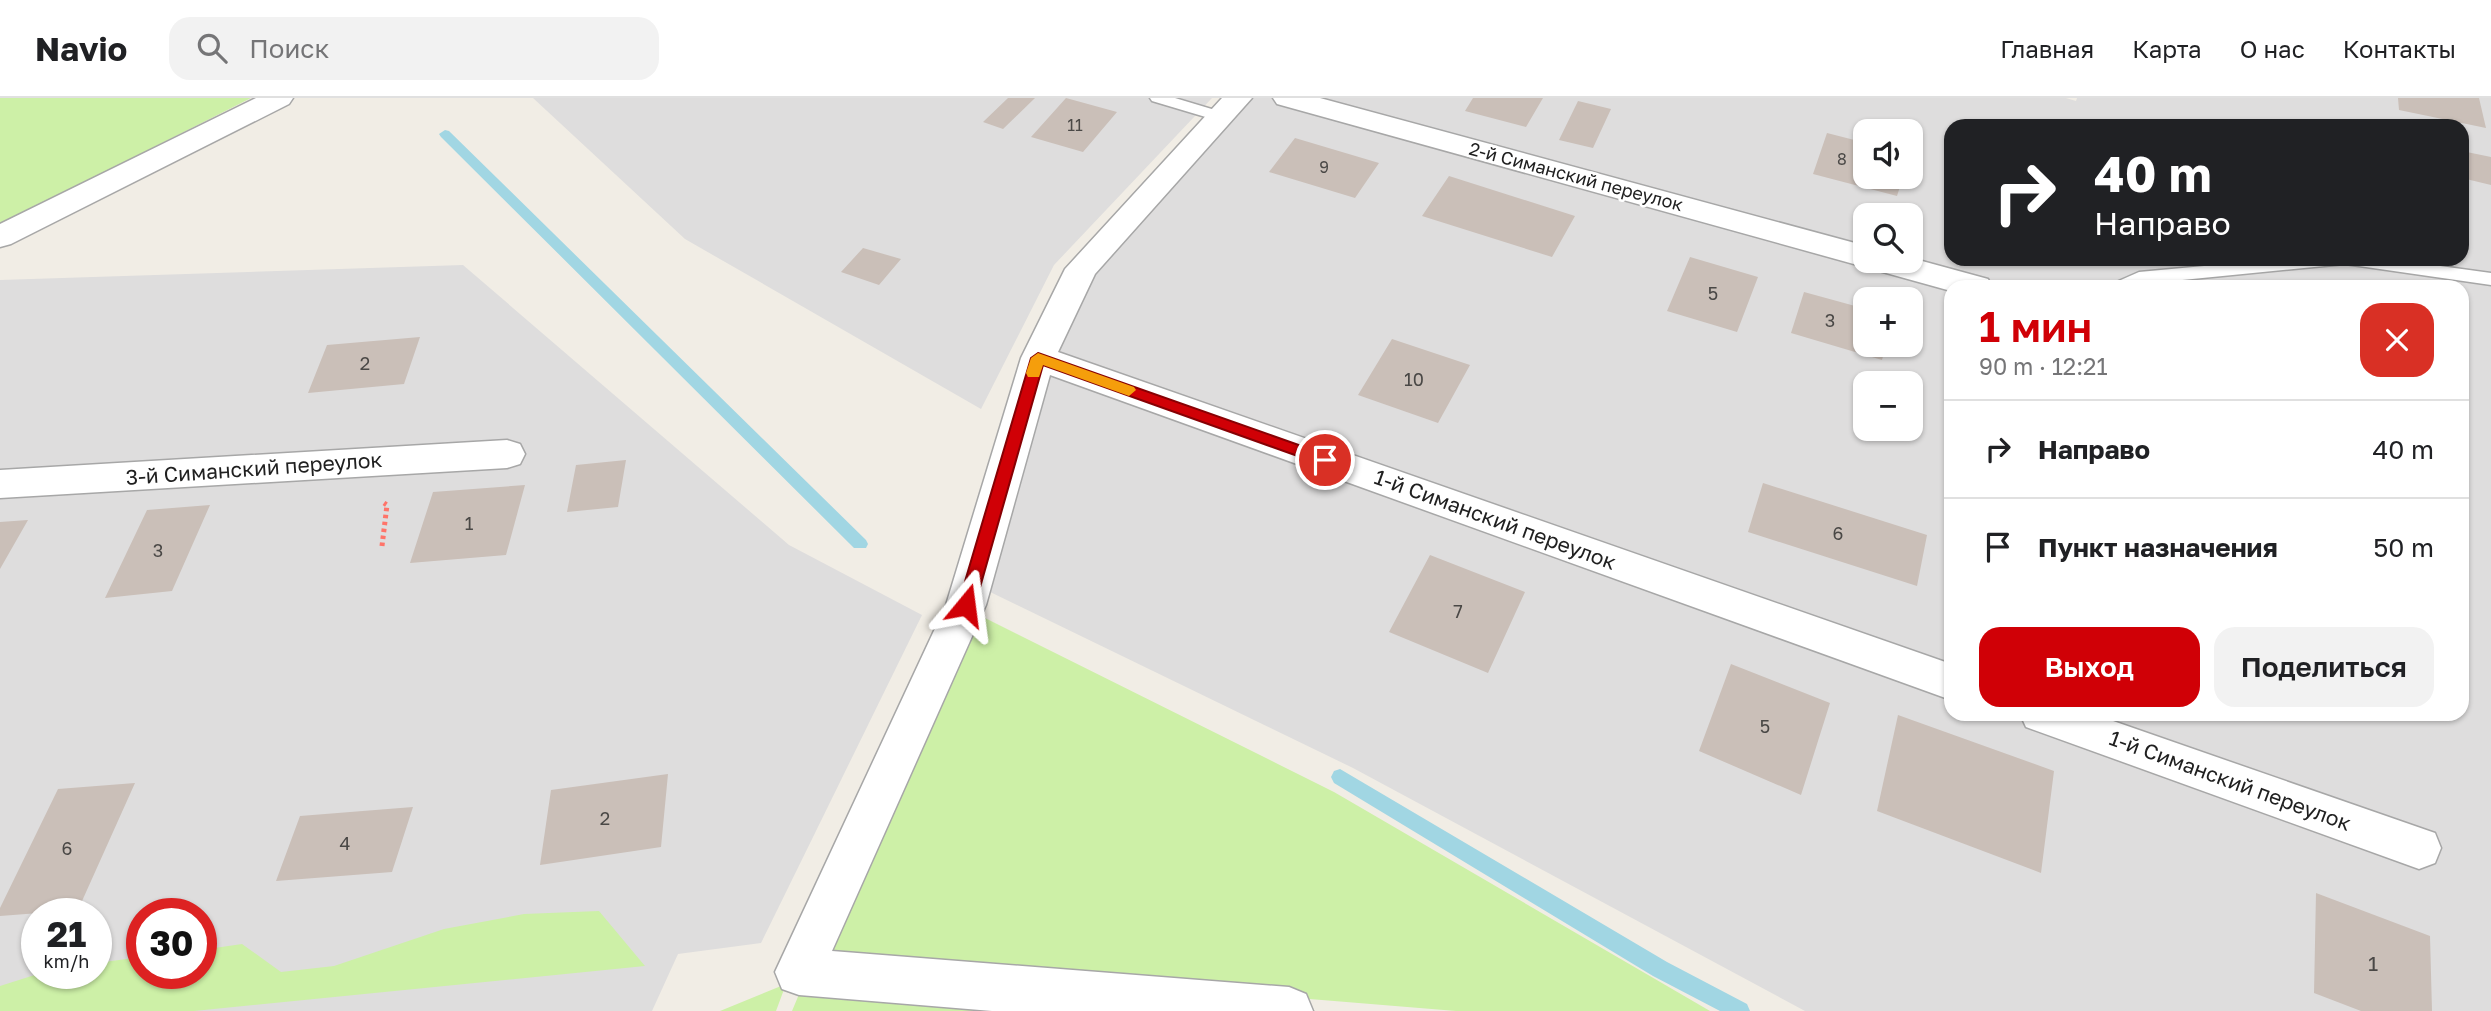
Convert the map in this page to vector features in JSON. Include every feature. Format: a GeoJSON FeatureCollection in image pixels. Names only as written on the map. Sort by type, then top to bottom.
{"type":"FeatureCollection","features":[{"type":"Feature","properties":{"kind":"street"},"geometry":{"type":"LineString","coordinates":[[0,237],[279,98]]}},
{"type":"Feature","properties":{"kind":"street","name":"2-й Симанский переулок"},"geometry":{"type":"LineString","coordinates":[[1287,98],[1853,253]]}},
{"type":"Feature","properties":{"kind":"street"},"geometry":{"type":"LineString","coordinates":[[1228,107],[1081,270],[1038,358],[966,605],[799,972],[1289,1011]]}},
{"type":"Feature","properties":{"kind":"street"},"geometry":{"type":"LineString","coordinates":[[1923,272],[1950,280]]}},
{"type":"Feature","properties":{"kind":"street","name":"1-й Симанский переулок"},"geometry":{"type":"LineString","coordinates":[[1038,358],[1944,680]]}},
{"type":"Feature","properties":{"kind":"street","name":"3-й Симанский переулок"},"geometry":{"type":"LineString","coordinates":[[0,485],[507,454]]}},
{"type":"Feature","properties":{"kind":"street","name":"1-й Симанский переулок"},"geometry":{"type":"LineString","coordinates":[[2061,721],[2419,848]]}},
{"type":"Feature","properties":{"kind":"lane"},"geometry":{"type":"LineString","coordinates":[[1158,98],[1228,107]]}},
{"type":"Feature","properties":{"kind":"lane"},"geometry":{"type":"LineString","coordinates":[[2135,280],[2269,266]]}},
{"type":"Feature","properties":{"kind":"lane"},"geometry":{"type":"LineString","coordinates":[[2396,266],[2491,279]]}},
{"type":"Feature","properties":{"kind":"shaded area"},"geometry":{"type":"Polygon","coordinates":[[[533,98],[1212,98],[1054,265],[981,409],[685,239],[533,98]]]}},
{"type":"Feature","properties":{"kind":"shaded area"},"geometry":{"type":"Polygon","coordinates":[[[1249,98],[2066,98],[2076,101],[2077,98],[2491,98],[2491,1011],[1805,1011],[1353,768],[986,590],[1050,353],[1093,270],[1249,98]]]}},
{"type":"Feature","properties":{"kind":"shaded area"},"geometry":{"type":"Polygon","coordinates":[[[463,265],[789,545],[922,615],[761,943],[678,954],[652,1011],[0,1011],[0,280],[463,265]]]}},
{"type":"Feature","properties":{"kind":"green space"},"geometry":{"type":"Polygon","coordinates":[[[0,98],[251,98],[0,225],[0,98]]]}},
{"type":"Feature","properties":{"kind":"green space"},"geometry":{"type":"Polygon","coordinates":[[[977,614],[1334,792],[1710,1011],[1456,1011],[820,959],[977,614]]]}},
{"type":"Feature","properties":{"kind":"green space"},"geometry":{"type":"Polygon","coordinates":[[[599,911],[645,966],[194,1011],[0,1011],[0,986],[21,979],[21,989],[112,989],[112,961],[126,959],[126,989],[217,989],[217,948],[242,944],[281,972],[334,966],[444,929],[524,914],[599,911]]]}},
{"type":"Feature","properties":{"kind":"green space"},"geometry":{"type":"Polygon","coordinates":[[[805,980],[1170,1011],[792,1011],[805,980]]]}},
{"type":"Feature","properties":{"kind":"green space"},"geometry":{"type":"Polygon","coordinates":[[[786,984],[776,1011],[720,1011],[786,984]]]}},
{"type":"Feature","properties":{"kind":"building"},"geometry":{"type":"Polygon","coordinates":[[[1008,98],[1035,98],[1003,129],[983,122],[1008,98]]]}},
{"type":"Feature","properties":{"kind":"building"},"geometry":{"type":"Polygon","coordinates":[[[1066,98],[1117,112],[1083,152],[1031,137],[1066,98]]]}},
{"type":"Feature","properties":{"kind":"building"},"geometry":{"type":"Polygon","coordinates":[[[1473,98],[1543,98],[1526,127],[1465,111],[1473,98]]]}},
{"type":"Feature","properties":{"kind":"building"},"geometry":{"type":"Polygon","coordinates":[[[2398,98],[2479,98],[2486,128],[2469,124],[2469,119],[2442,119],[2399,110],[2398,98]]]}},
{"type":"Feature","properties":{"kind":"building"},"geometry":{"type":"Polygon","coordinates":[[[1578,101],[1611,109],[1593,148],[1559,140],[1578,101]]]}},
{"type":"Feature","properties":{"kind":"building"},"geometry":{"type":"Polygon","coordinates":[[[1827,133],[1853,140],[1853,184],[1813,174],[1827,133]]]}},
{"type":"Feature","properties":{"kind":"building"},"geometry":{"type":"Polygon","coordinates":[[[1295,138],[1379,163],[1355,198],[1269,172],[1295,138]]]}},
{"type":"Feature","properties":{"kind":"building"},"geometry":{"type":"Polygon","coordinates":[[[2469,152],[2491,157],[2491,185],[2469,180],[2469,152]]]}},
{"type":"Feature","properties":{"kind":"building"},"geometry":{"type":"Polygon","coordinates":[[[1449,176],[1575,216],[1552,257],[1422,216],[1449,176]]]}},
{"type":"Feature","properties":{"kind":"building"},"geometry":{"type":"Polygon","coordinates":[[[1870,189],[1899,189],[1897,196],[1870,189]]]}},
{"type":"Feature","properties":{"kind":"building"},"geometry":{"type":"Polygon","coordinates":[[[863,248],[901,259],[879,285],[841,272],[863,248]]]}},
{"type":"Feature","properties":{"kind":"building"},"geometry":{"type":"Polygon","coordinates":[[[1690,257],[1758,277],[1737,332],[1667,311],[1690,257]]]}},
{"type":"Feature","properties":{"kind":"building"},"geometry":{"type":"Polygon","coordinates":[[[1804,292],[1853,305],[1853,351],[1791,333],[1804,292]]]}},
{"type":"Feature","properties":{"kind":"building"},"geometry":{"type":"Polygon","coordinates":[[[420,337],[404,384],[308,393],[327,345],[420,337]]]}},
{"type":"Feature","properties":{"kind":"building"},"geometry":{"type":"Polygon","coordinates":[[[1392,339],[1470,365],[1438,423],[1358,395],[1392,339]]]}},
{"type":"Feature","properties":{"kind":"building"},"geometry":{"type":"Polygon","coordinates":[[[626,460],[618,507],[567,512],[576,465],[626,460]]]}},
{"type":"Feature","properties":{"kind":"building"},"geometry":{"type":"Polygon","coordinates":[[[1763,483],[1927,535],[1917,586],[1748,532],[1763,483]]]}},
{"type":"Feature","properties":{"kind":"building"},"geometry":{"type":"Polygon","coordinates":[[[525,485],[506,555],[410,563],[433,492],[525,485]]]}},
{"type":"Feature","properties":{"kind":"building"},"geometry":{"type":"Polygon","coordinates":[[[210,505],[172,591],[105,598],[147,510],[210,505]]]}},
{"type":"Feature","properties":{"kind":"building"},"geometry":{"type":"Polygon","coordinates":[[[28,520],[0,569],[0,522],[28,520]]]}},
{"type":"Feature","properties":{"kind":"building"},"geometry":{"type":"Polygon","coordinates":[[[1430,555],[1525,592],[1488,673],[1389,632],[1430,555]]]}},
{"type":"Feature","properties":{"kind":"building"},"geometry":{"type":"Polygon","coordinates":[[[1731,664],[1830,703],[1801,795],[1699,751],[1731,664]]]}},
{"type":"Feature","properties":{"kind":"building"},"geometry":{"type":"Polygon","coordinates":[[[1898,715],[2054,771],[2041,873],[1877,811],[1898,715]]]}},
{"type":"Feature","properties":{"kind":"building"},"geometry":{"type":"Polygon","coordinates":[[[668,774],[661,847],[540,865],[551,790],[668,774]]]}},
{"type":"Feature","properties":{"kind":"building"},"geometry":{"type":"Polygon","coordinates":[[[135,783],[83,898],[21,898],[21,914],[0,916],[0,908],[58,789],[135,783]]]}},
{"type":"Feature","properties":{"kind":"building"},"geometry":{"type":"Polygon","coordinates":[[[413,807],[392,872],[276,881],[300,816],[413,807]]]}},
{"type":"Feature","properties":{"kind":"building"},"geometry":{"type":"Polygon","coordinates":[[[2316,893],[2430,936],[2432,1011],[2361,1011],[2314,993],[2316,893]]]}},
{"type":"Feature","properties":{"kind":"waterway"},"geometry":{"type":"LineString","coordinates":[[445,134],[860,544]]}},
{"type":"Feature","properties":{"kind":"waterway"},"geometry":{"type":"LineString","coordinates":[[1340,777],[1660,969],[1740,1011]]}},
{"type":"Feature","properties":{"kind":"slow traffic"},"geometry":{"type":"LineString","coordinates":[[1033,373],[1038,358],[1129,390]]}},
{"type":"Feature","properties":{"kind":"route"},"geometry":{"type":"LineString","coordinates":[[966,605],[1038,358],[1325,460]]}}]}
